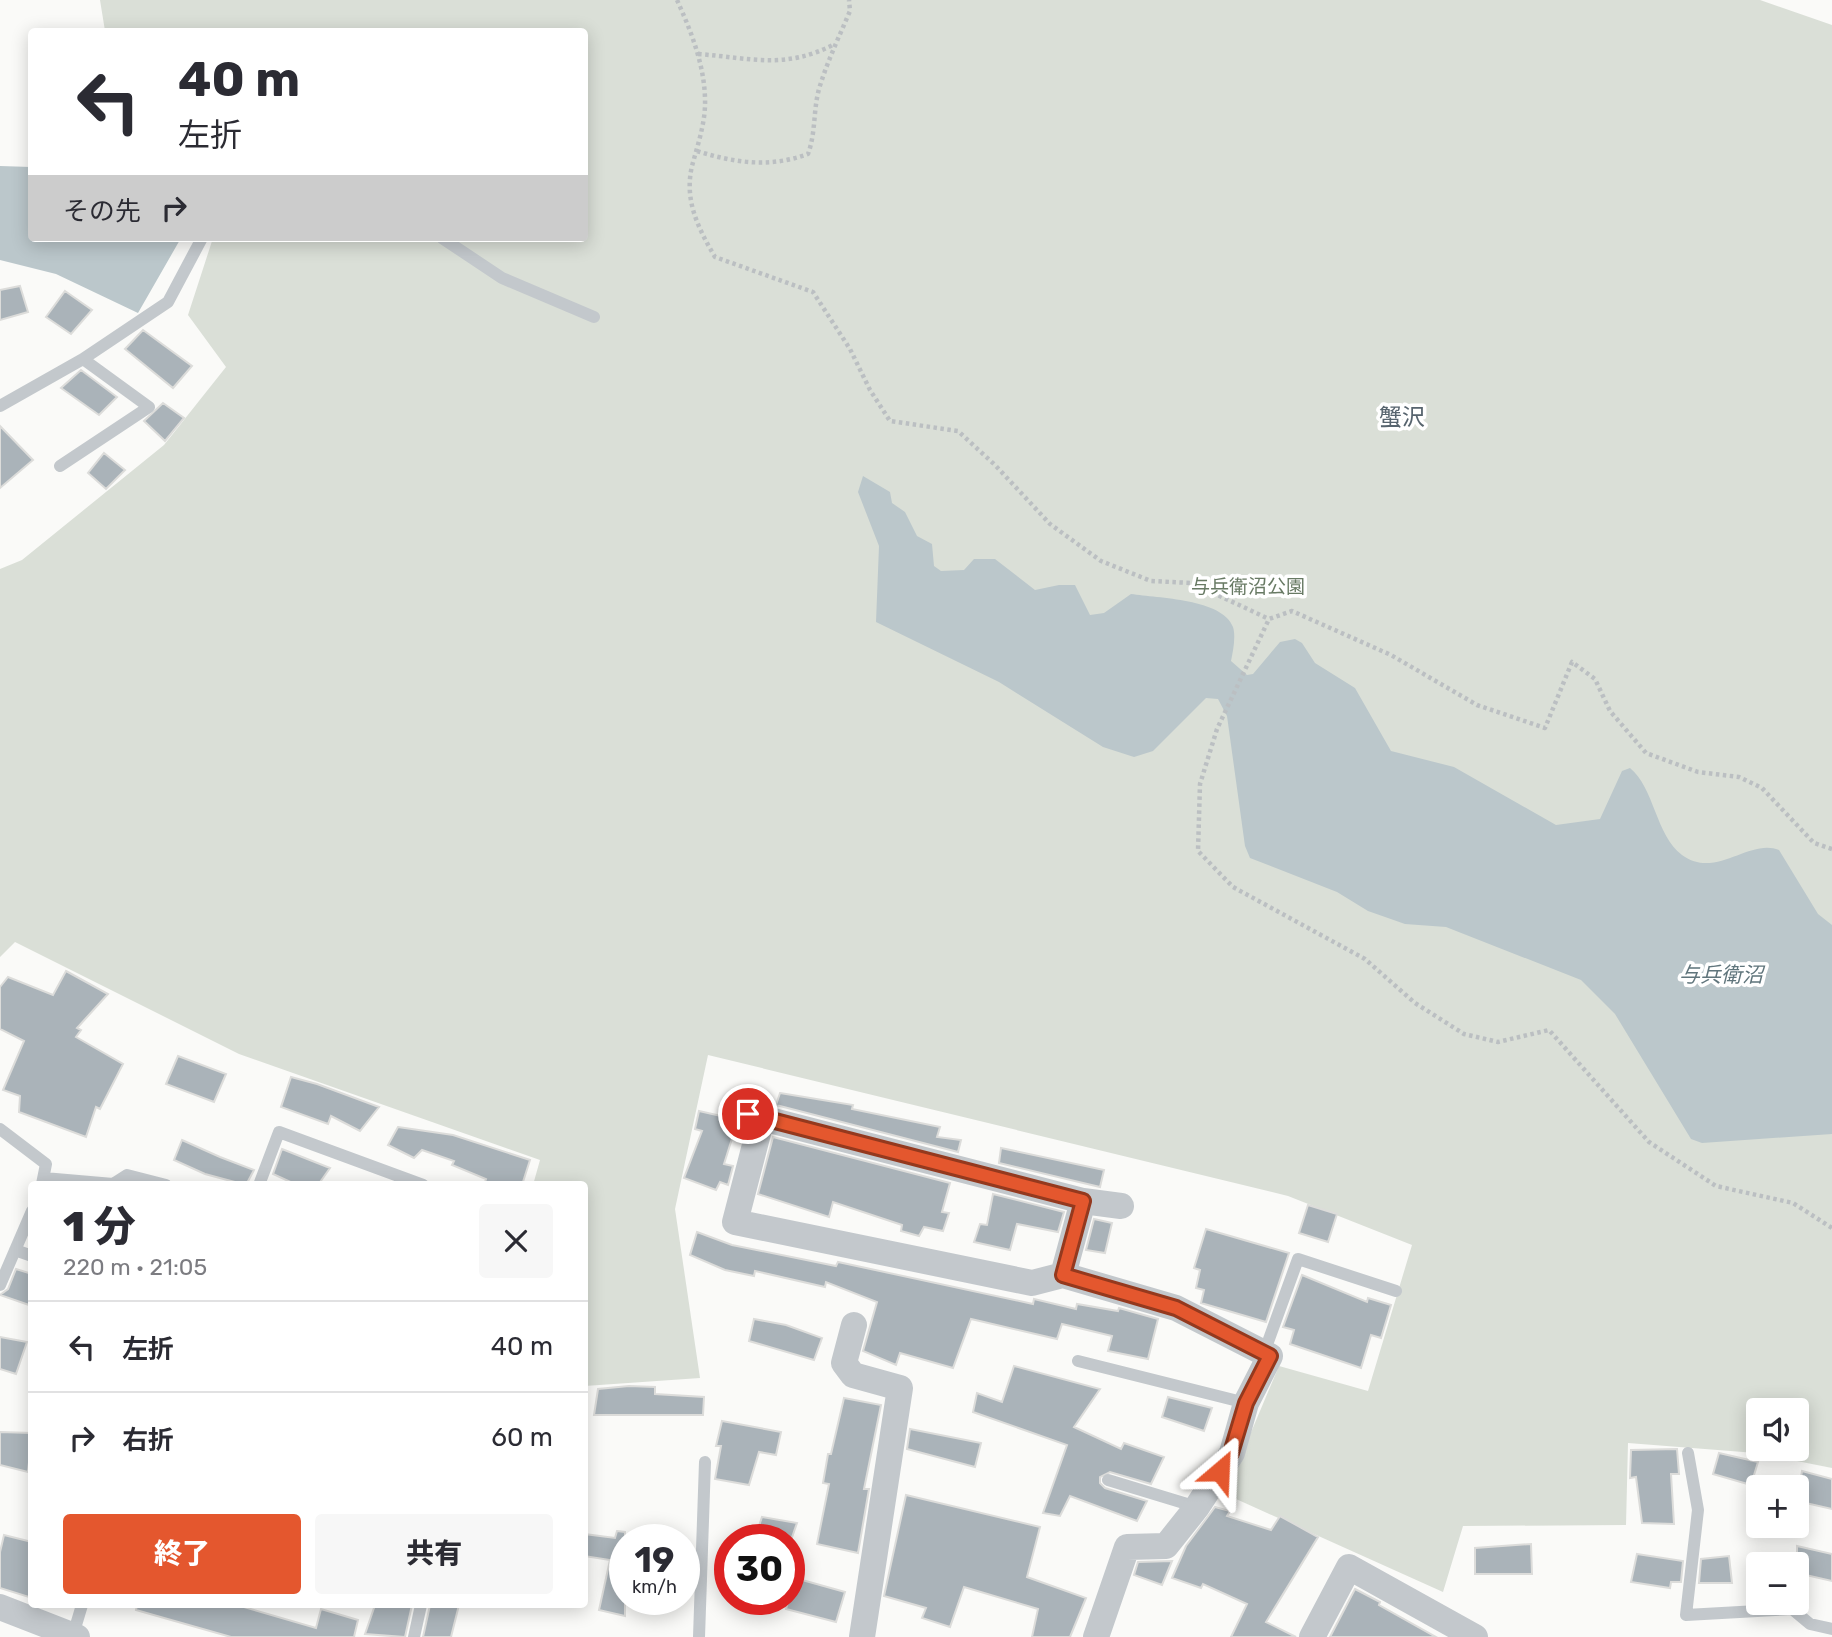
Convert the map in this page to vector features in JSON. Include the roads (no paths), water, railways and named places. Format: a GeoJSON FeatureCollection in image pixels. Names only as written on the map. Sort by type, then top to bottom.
{"type":"FeatureCollection","features":[{"type":"Feature","properties":{"kind":"street"},"geometry":{"type":"LineString","coordinates":[[734,1109],[1083,1201],[1121,1206]]}},
{"type":"Feature","properties":{"kind":"street"},"geometry":{"type":"LineString","coordinates":[[762,1118],[735,1222],[1032,1283],[1063,1275],[1176,1308],[1270,1356],[1246,1403],[1231,1453],[1197,1507],[1166,1546],[1127,1547],[1096,1637]]}},
{"type":"Feature","properties":{"kind":"street"},"geometry":{"type":"LineString","coordinates":[[1063,1275],[1083,1201]]}},
{"type":"Feature","properties":{"kind":"street"},"geometry":{"type":"LineString","coordinates":[[854,1325],[844,1363],[853,1375],[900,1388],[862,1637]]}},
{"type":"Feature","properties":{"kind":"street"},"geometry":{"type":"LineString","coordinates":[[1312,1637],[1349,1567],[1475,1637]]}},
{"type":"Feature","properties":{"kind":"street"},"geometry":{"type":"LineString","coordinates":[[0,1607],[75,1636]]}},
{"type":"Feature","properties":{"kind":"lane"},"geometry":{"type":"LineString","coordinates":[[0,406],[83,359],[168,302],[200,242]]}},
{"type":"Feature","properties":{"kind":"lane"},"geometry":{"type":"LineString","coordinates":[[448,242],[502,278],[594,317]]}},
{"type":"Feature","properties":{"kind":"lane"},"geometry":{"type":"LineString","coordinates":[[60,466],[149,407],[83,359]]}},
{"type":"Feature","properties":{"kind":"lane"},"geometry":{"type":"LineString","coordinates":[[0,1129],[46,1164],[43,1181]]}},
{"type":"Feature","properties":{"kind":"lane"},"geometry":{"type":"LineString","coordinates":[[261,1181],[279,1132],[413,1181]]}},
{"type":"Feature","properties":{"kind":"lane"},"geometry":{"type":"LineString","coordinates":[[118,1181],[127,1175],[150,1181]]}},
{"type":"Feature","properties":{"kind":"lane"},"geometry":{"type":"LineString","coordinates":[[0,1285],[28,1220]]}},
{"type":"Feature","properties":{"kind":"lane"},"geometry":{"type":"LineString","coordinates":[[15,1250],[28,1255]]}},
{"type":"Feature","properties":{"kind":"lane"},"geometry":{"type":"LineString","coordinates":[[1264,1354],[1298,1259],[1396,1291]]}},
{"type":"Feature","properties":{"kind":"lane"},"geometry":{"type":"LineString","coordinates":[[1078,1361],[1246,1403]]}},
{"type":"Feature","properties":{"kind":"lane"},"geometry":{"type":"LineString","coordinates":[[1688,1453],[1698,1510],[1686,1615],[1792,1609],[1810,1624],[1832,1629]]}},
{"type":"Feature","properties":{"kind":"lane"},"geometry":{"type":"LineString","coordinates":[[699,1637],[705,1462]]}},
{"type":"Feature","properties":{"kind":"lane"},"geometry":{"type":"LineString","coordinates":[[1108,1480],[1197,1507]]}},
{"type":"Feature","properties":{"kind":"lane"},"geometry":{"type":"LineString","coordinates":[[75,1636],[81,1608]]}},
{"type":"Feature","properties":{"kind":"lane"},"geometry":{"type":"LineString","coordinates":[[414,1637],[420,1608]]}},
{"type":"Feature","properties":{"kind":"water"},"geometry":{"type":"Polygon","coordinates":[[[0,166],[28,167],[28,242],[179,242],[138,313],[56,274],[0,260],[0,166]]]}},
{"type":"Feature","properties":{"kind":"water","name":"与兵衛沼"},"geometry":{"type":"Polygon","coordinates":[[[863,476],[890,492],[892,503],[905,512],[917,536],[932,544],[934,566],[941,571],[964,570],[974,559],[995,559],[1035,590],[1075,585],[1090,615],[1104,613],[1131,594],[1203,605],[1227,618],[1233,627],[1231,661],[1247,675],[1253,674],[1280,642],[1295,639],[1302,643],[1315,663],[1355,688],[1391,751],[1454,767],[1556,825],[1600,819],[1622,771],[1630,768],[1645,787],[1666,836],[1682,855],[1707,863],[1756,849],[1779,850],[1818,914],[1832,925],[1832,1134],[1702,1143],[1691,1139],[1615,1014],[1581,980],[1446,927],[1405,924],[1368,911],[1337,892],[1250,858],[1245,846],[1227,716],[1218,699],[1206,698],[1153,751],[1134,757],[1103,747],[999,682],[876,622],[879,546],[858,492],[863,476]]]}},
{"type":"Feature","properties":{"kind":"district","name":"蟹沢"},"geometry":{"type":"Point","coordinates":[1402,417]}},
{"type":"Feature","properties":{"kind":"park label","name":"与兵衛沼公園"},"geometry":{"type":"Point","coordinates":[1248,586]}}]}
